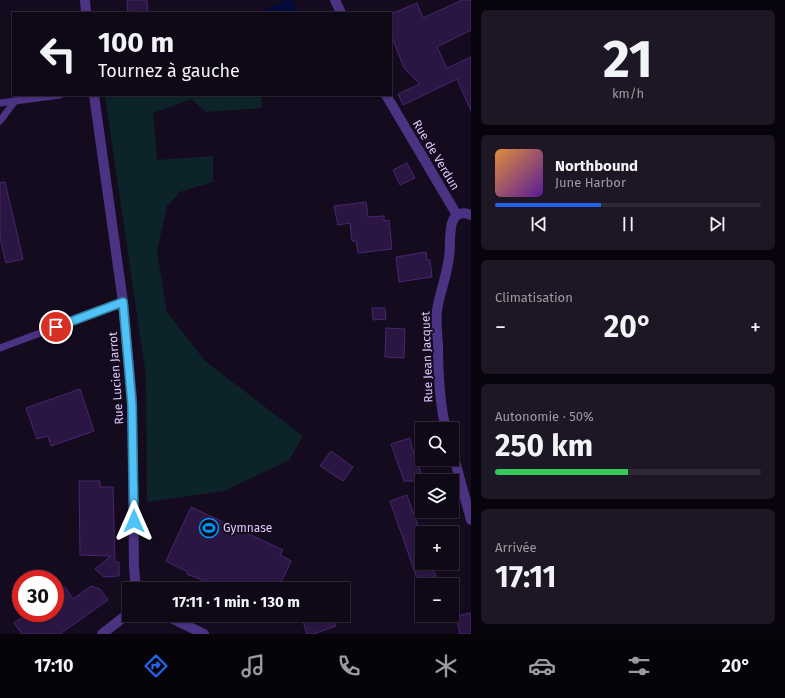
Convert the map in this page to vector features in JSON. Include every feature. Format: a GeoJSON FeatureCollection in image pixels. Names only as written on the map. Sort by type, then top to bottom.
{"type":"FeatureCollection","features":[{"type":"Feature","properties":{"kind":"street"},"geometry":{"type":"LineString","coordinates":[[85,0],[86,12]]}},
{"type":"Feature","properties":{"kind":"street"},"geometry":{"type":"LineString","coordinates":[[334,0],[340,12]]}},
{"type":"Feature","properties":{"kind":"street","name":"Rue Lucien Jarrot"},"geometry":{"type":"LineString","coordinates":[[94,96],[123,302],[132,405],[135,582]]}},
{"type":"Feature","properties":{"kind":"street","name":"Rue de Verdun"},"geometry":{"type":"LineString","coordinates":[[387,96],[457,216]]}},
{"type":"Feature","properties":{"kind":"street"},"geometry":{"type":"LineString","coordinates":[[457,216],[461,214],[471,215]]}},
{"type":"Feature","properties":{"kind":"street","name":"Rue Jean Jacquet"},"geometry":{"type":"LineString","coordinates":[[445,422],[439,386],[437,312],[450,254],[450,225],[457,216]]}},
{"type":"Feature","properties":{"kind":"street"},"geometry":{"type":"LineString","coordinates":[[456,466],[471,520]]}},
{"type":"Feature","properties":{"kind":"street"},"geometry":{"type":"LineString","coordinates":[[102,634],[122,618]]}},
{"type":"Feature","properties":{"kind":"street"},"geometry":{"type":"LineString","coordinates":[[179,622],[204,634]]}},
{"type":"Feature","properties":{"kind":"lane"},"geometry":{"type":"LineString","coordinates":[[0,103],[52,96]]}},
{"type":"Feature","properties":{"kind":"lane"},"geometry":{"type":"LineString","coordinates":[[0,121],[15,101]]}},
{"type":"Feature","properties":{"kind":"lane"},"geometry":{"type":"LineString","coordinates":[[0,348],[123,302]]}},
{"type":"Feature","properties":{"kind":"shaded area"},"geometry":{"type":"Polygon","coordinates":[[[286,0],[292,0],[297,10],[292,12],[266,12],[265,10],[286,0]]]}},
{"type":"Feature","properties":{"kind":"shaded area"},"geometry":{"type":"Polygon","coordinates":[[[105,96],[261,96],[262,108],[206,112],[191,99],[153,113],[157,160],[213,156],[213,182],[180,192],[167,206],[157,252],[167,312],[205,361],[303,436],[289,460],[224,491],[147,502],[146,376],[105,96]]]}},
{"type":"Feature","properties":{"kind":"building"},"geometry":{"type":"Polygon","coordinates":[[[127,0],[147,0],[148,12],[128,12],[127,0]]]}},
{"type":"Feature","properties":{"kind":"building"},"geometry":{"type":"Polygon","coordinates":[[[462,0],[471,0],[471,30],[437,47],[447,68],[471,57],[471,111],[457,79],[403,105],[398,94],[420,84],[404,68],[392,38],[392,14],[417,3],[423,18],[462,0]]]}},
{"type":"Feature","properties":{"kind":"building"},"geometry":{"type":"Polygon","coordinates":[[[407,163],[415,178],[400,185],[393,170],[407,163]]]}},
{"type":"Feature","properties":{"kind":"building"},"geometry":{"type":"Polygon","coordinates":[[[5,182],[23,259],[6,263],[0,238],[0,183],[5,182]]]}},
{"type":"Feature","properties":{"kind":"building"},"geometry":{"type":"Polygon","coordinates":[[[366,202],[368,217],[384,216],[384,221],[389,220],[392,249],[358,253],[356,241],[352,241],[350,223],[338,225],[334,206],[366,202]]]}},
{"type":"Feature","properties":{"kind":"building"},"geometry":{"type":"Polygon","coordinates":[[[426,252],[427,260],[430,260],[432,277],[399,282],[396,257],[426,252]]]}},
{"type":"Feature","properties":{"kind":"building"},"geometry":{"type":"Polygon","coordinates":[[[372,308],[385,308],[386,319],[373,320],[372,308]]]}},
{"type":"Feature","properties":{"kind":"building"},"geometry":{"type":"Polygon","coordinates":[[[386,328],[405,329],[404,358],[385,357],[386,328]]]}},
{"type":"Feature","properties":{"kind":"building"},"geometry":{"type":"Polygon","coordinates":[[[80,389],[94,431],[51,446],[48,436],[37,439],[26,408],[80,389]]]}},
{"type":"Feature","properties":{"kind":"building"},"geometry":{"type":"Polygon","coordinates":[[[410,438],[415,456],[415,466],[419,466],[421,474],[415,474],[415,481],[404,481],[391,444],[410,438]]]}},
{"type":"Feature","properties":{"kind":"building"},"geometry":{"type":"Polygon","coordinates":[[[331,451],[353,467],[343,481],[320,466],[331,451]]]}},
{"type":"Feature","properties":{"kind":"building"},"geometry":{"type":"Polygon","coordinates":[[[79,481],[100,481],[100,487],[113,487],[115,562],[119,562],[119,576],[104,577],[95,569],[111,556],[80,555],[79,481]]]}},
{"type":"Feature","properties":{"kind":"building"},"geometry":{"type":"Polygon","coordinates":[[[407,495],[418,526],[415,526],[415,570],[434,570],[436,578],[417,578],[390,501],[407,495]]]}},
{"type":"Feature","properties":{"kind":"building","name":"Gymnase"},"geometry":{"type":"Polygon","coordinates":[[[191,507],[283,550],[280,555],[291,561],[281,582],[207,582],[187,574],[188,572],[166,561],[191,507]]]}},
{"type":"Feature","properties":{"kind":"building"},"geometry":{"type":"Polygon","coordinates":[[[91,586],[100,589],[108,600],[60,634],[22,634],[14,623],[64,622],[64,588],[65,587],[73,599],[91,586]]]}},
{"type":"Feature","properties":{"kind":"building"},"geometry":{"type":"Polygon","coordinates":[[[471,613],[471,634],[460,634],[457,622],[459,622],[459,615],[471,613]]]}},
{"type":"Feature","properties":{"kind":"building"},"geometry":{"type":"Polygon","coordinates":[[[303,622],[335,622],[336,626],[313,634],[307,634],[303,622]]]}},
{"type":"Feature","properties":{"kind":"place","name":"Gymnase"},"geometry":{"type":"Point","coordinates":[209,528]}},
{"type":"Feature","properties":{"kind":"route"},"geometry":{"type":"LineString","coordinates":[[56,327],[123,302],[134,443],[134,521]]}}]}
